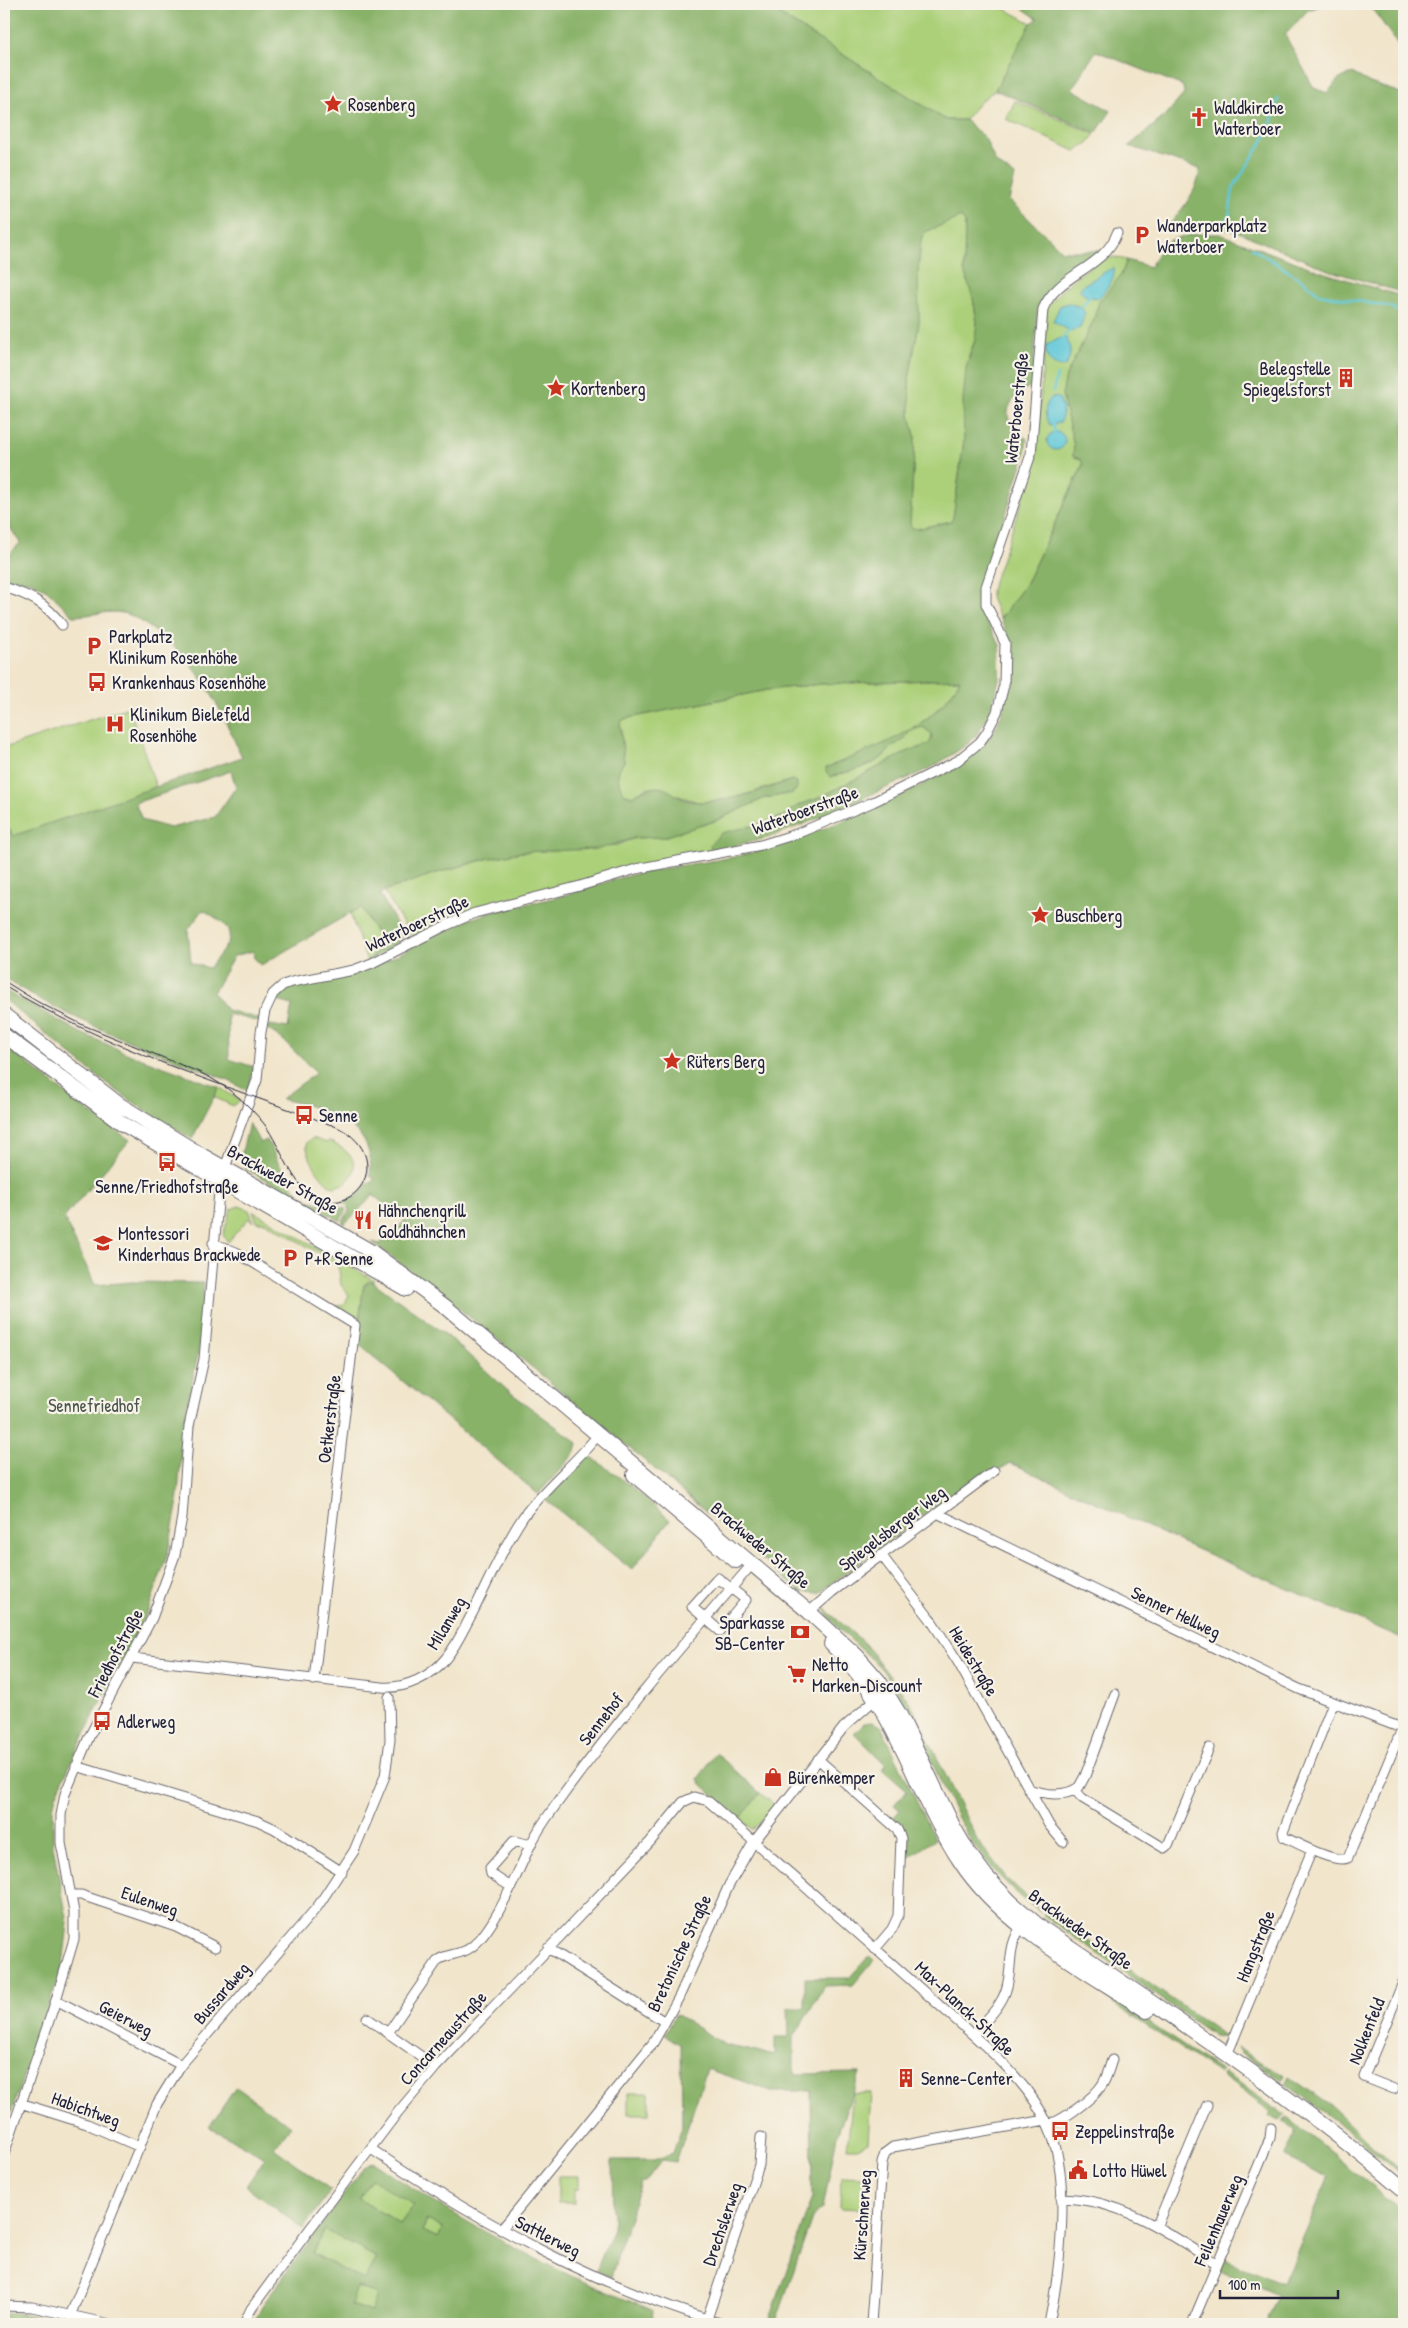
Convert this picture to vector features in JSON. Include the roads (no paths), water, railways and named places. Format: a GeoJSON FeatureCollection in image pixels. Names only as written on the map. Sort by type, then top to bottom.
{"type":"FeatureCollection","features":[{"type":"Feature","properties":{"kind":"main road","name":"Brackweder Straße"},"geometry":{"type":"LineString","coordinates":[[4,1015],[120,1105],[221,1174],[393,1279],[414,1294],[497,1359],[592,1441],[805,1618],[881,1695]]}},
{"type":"Feature","properties":{"kind":"main road","name":"Brackweder Straße"},"geometry":{"type":"LineString","coordinates":[[4,1035],[102,1110],[372,1252],[446,1307],[810,1612],[858,1657],[881,1695],[941,1830],[956,1856],[979,1887],[1290,2109],[1340,2146],[1404,2201]]}},
{"type":"Feature","properties":{"kind":"main road","name":"Brackweder Straße"},"geometry":{"type":"LineString","coordinates":[[1025,1921],[1227,2055],[1338,2134],[1404,2190]]}},
{"type":"Feature","properties":{"kind":"street","name":"Waterboerstraße"},"geometry":{"type":"LineString","coordinates":[[221,1174],[257,1080],[265,1011],[273,994],[283,985],[367,965],[444,926],[484,910],[636,870],[753,847],[796,834],[908,786],[956,761],[980,742],[995,717],[1002,696],[1006,669],[1005,644],[986,604],[986,587],[1031,454],[1043,309],[1047,300],[1059,286],[1111,247],[1117,233]]}},
{"type":"Feature","properties":{"kind":"street"},"geometry":{"type":"LineString","coordinates":[[4,587],[34,598],[49,609],[62,625]]}},
{"type":"Feature","properties":{"kind":"street","name":"Friedhofstraße"},"geometry":{"type":"LineString","coordinates":[[4,2154],[56,2000],[74,1940],[74,1912],[61,1843],[61,1815],[66,1788],[164,1591],[179,1535],[189,1426],[204,1360],[213,1243],[221,1174]]}},
{"type":"Feature","properties":{"kind":"street","name":"Oetkerstraße"},"geometry":{"type":"LineString","coordinates":[[213,1243],[236,1252],[355,1325],[314,1680]]}},
{"type":"Feature","properties":{"kind":"street","name":"Milanweg"},"geometry":{"type":"LineString","coordinates":[[132,1658],[389,1688],[408,1684],[432,1672],[445,1659],[457,1642],[512,1534],[525,1515],[592,1441]]}},
{"type":"Feature","properties":{"kind":"street","name":"Spiegelsberger Weg"},"geometry":{"type":"LineString","coordinates":[[810,1612],[832,1592],[994,1471]]}},
{"type":"Feature","properties":{"kind":"street","name":"Senner Hellweg"},"geometry":{"type":"LineString","coordinates":[[938,1514],[1281,1681],[1403,1729]]}},
{"type":"Feature","properties":{"kind":"street","name":"Heidestraße"},"geometry":{"type":"LineString","coordinates":[[882,1556],[930,1620],[958,1662],[1049,1825],[1064,1842]]}},
{"type":"Feature","properties":{"kind":"street","name":"Sennehof"},"geometry":{"type":"LineString","coordinates":[[388,2032],[438,1960],[444,1956],[464,1952],[476,1943],[498,1912],[531,1845],[548,1816],[591,1757],[656,1676],[747,1570]]}},
{"type":"Feature","properties":{"kind":"street"},"geometry":{"type":"LineString","coordinates":[[718,1578],[732,1587],[746,1600],[723,1630],[717,1630],[705,1620],[693,1609],[693,1605],[718,1578]]}},
{"type":"Feature","properties":{"kind":"street"},"geometry":{"type":"LineString","coordinates":[[1028,1789],[1050,1794],[1075,1790],[1085,1776],[1115,1694]]}},
{"type":"Feature","properties":{"kind":"street","name":"Bretonische Straße"},"geometry":{"type":"LineString","coordinates":[[502,2230],[650,2049],[679,1997],[729,1885],[753,1843],[844,1727],[881,1695]]}},
{"type":"Feature","properties":{"kind":"street","name":"Bussardweg"},"geometry":{"type":"LineString","coordinates":[[70,2316],[157,2104],[181,2065],[318,1906],[342,1872],[368,1820],[385,1776],[390,1740],[389,1696]]}},
{"type":"Feature","properties":{"kind":"street"},"geometry":{"type":"LineString","coordinates":[[1333,1703],[1282,1832],[1284,1837],[1312,1850],[1340,1860],[1348,1858],[1403,1729]]}},
{"type":"Feature","properties":{"kind":"street"},"geometry":{"type":"LineString","coordinates":[[1075,1790],[1082,1798],[1164,1848],[1168,1845],[1208,1748]]}},
{"type":"Feature","properties":{"kind":"street"},"geometry":{"type":"LineString","coordinates":[[818,1759],[897,1829],[901,1838],[898,1916],[892,1929],[875,1949]]}},
{"type":"Feature","properties":{"kind":"street"},"geometry":{"type":"LineString","coordinates":[[76,1766],[258,1821],[275,1829],[342,1872]]}},
{"type":"Feature","properties":{"kind":"street","name":"Max-Planck-Straße"},"geometry":{"type":"LineString","coordinates":[[694,1797],[708,1801],[753,1843],[974,2035],[1017,2080],[1047,2123],[1058,2154],[1061,2198],[1057,2281],[1050,2324]]}},
{"type":"Feature","properties":{"kind":"street","name":"Concarneaustraße"},"geometry":{"type":"LineString","coordinates":[[244,2324],[256,2301],[371,2148],[436,2067],[650,1842],[683,1802],[688,1798],[694,1797]]}},
{"type":"Feature","properties":{"kind":"street"},"geometry":{"type":"LineString","coordinates":[[511,1887],[491,1874],[490,1868],[514,1841],[531,1845]]}},
{"type":"Feature","properties":{"kind":"street","name":"Hangstraße"},"geometry":{"type":"LineString","coordinates":[[1227,2055],[1312,1850]]}},
{"type":"Feature","properties":{"kind":"street","name":"Eulenweg"},"geometry":{"type":"LineString","coordinates":[[71,1895],[81,1895],[176,1927],[215,1947]]}},
{"type":"Feature","properties":{"kind":"street"},"geometry":{"type":"LineString","coordinates":[[974,2035],[1006,1992],[1010,1952],[1025,1921]]}},
{"type":"Feature","properties":{"kind":"street"},"geometry":{"type":"LineString","coordinates":[[548,1948],[665,2022]]}},
{"type":"Feature","properties":{"kind":"street","name":"Nolkenfeld"},"geometry":{"type":"LineString","coordinates":[[1394,2089],[1364,2077],[1401,1997],[1404,1980]]}},
{"type":"Feature","properties":{"kind":"street","name":"Geierweg"},"geometry":{"type":"LineString","coordinates":[[56,2000],[181,2065]]}},
{"type":"Feature","properties":{"kind":"street"},"geometry":{"type":"LineString","coordinates":[[367,2018],[436,2067]]}},
{"type":"Feature","properties":{"kind":"street"},"geometry":{"type":"LineString","coordinates":[[1047,2123],[1057,2122],[1097,2092],[1105,2080],[1112,2060]]}},
{"type":"Feature","properties":{"kind":"street","name":"Habichtweg"},"geometry":{"type":"LineString","coordinates":[[20,2103],[87,2124],[140,2146]]}},
{"type":"Feature","properties":{"kind":"street"},"geometry":{"type":"LineString","coordinates":[[1157,2225],[1207,2105]]}},
{"type":"Feature","properties":{"kind":"street","name":"Kürschnerweg"},"geometry":{"type":"LineString","coordinates":[[871,2324],[882,2163],[885,2153],[893,2147],[1047,2123]]}},
{"type":"Feature","properties":{"kind":"street","name":"Feilenhauerweg"},"geometry":{"type":"LineString","coordinates":[[1192,2324],[1270,2138],[1271,2128]]}},
{"type":"Feature","properties":{"kind":"street","name":"Drechslerweg"},"geometry":{"type":"LineString","coordinates":[[707,2319],[760,2165],[761,2137]]}},
{"type":"Feature","properties":{"kind":"street","name":"Sattlerweg"},"geometry":{"type":"LineString","coordinates":[[371,2148],[438,2194],[502,2230],[602,2280],[723,2324]]}},
{"type":"Feature","properties":{"kind":"street"},"geometry":{"type":"LineString","coordinates":[[1061,2198],[1116,2208],[1157,2225],[1217,2264]]}},
{"type":"Feature","properties":{"kind":"street"},"geometry":{"type":"LineString","coordinates":[[4,2306],[32,2307],[110,2324]]}},
{"type":"Feature","properties":{"kind":"water"},"geometry":{"type":"Polygon","coordinates":[[[1114,267],[1112,280],[1099,298],[1087,296],[1081,292],[1080,289],[1083,285],[1114,267]]]}},
{"type":"Feature","properties":{"kind":"water"},"geometry":{"type":"Polygon","coordinates":[[[1068,303],[1081,307],[1085,313],[1080,328],[1070,331],[1053,321],[1060,306],[1068,303]]]}},
{"type":"Feature","properties":{"kind":"water"},"geometry":{"type":"Polygon","coordinates":[[[1061,338],[1067,339],[1070,350],[1070,357],[1064,367],[1059,367],[1052,363],[1048,358],[1046,350],[1046,345],[1061,338]]]}},
{"type":"Feature","properties":{"kind":"water"},"geometry":{"type":"Polygon","coordinates":[[[1052,397],[1059,398],[1063,408],[1061,422],[1050,425],[1046,418],[1045,410],[1047,403],[1052,397]]]}},
{"type":"Feature","properties":{"kind":"water"},"geometry":{"type":"Polygon","coordinates":[[[1056,432],[1062,435],[1065,441],[1062,447],[1056,450],[1050,447],[1047,441],[1050,435],[1056,432]]]}},
{"type":"Feature","properties":{"kind":"waterway"},"geometry":{"type":"LineString","coordinates":[[1212,224],[1227,220],[1229,217],[1233,188],[1268,133],[1278,99]]}},
{"type":"Feature","properties":{"kind":"waterway"},"geometry":{"type":"LineString","coordinates":[[1252,248],[1305,282],[1319,294],[1391,307],[1404,316]]}},
{"type":"Feature","properties":{"kind":"waterway"},"geometry":{"type":"LineString","coordinates":[[1080,309],[1090,296]]}},
{"type":"Feature","properties":{"kind":"waterway"},"geometry":{"type":"LineString","coordinates":[[1061,340],[1071,328]]}},
{"type":"Feature","properties":{"kind":"waterway"},"geometry":{"type":"LineString","coordinates":[[1053,392],[1057,375]]}},
{"type":"Feature","properties":{"kind":"waterway"},"geometry":{"type":"LineString","coordinates":[[1053,423],[1054,432]]}},
{"type":"Feature","properties":{"kind":"tram line"},"geometry":{"type":"LineString","coordinates":[[4,981],[38,1002],[83,1025],[201,1073],[219,1083],[228,1089],[244,1102],[265,1125],[295,1177],[309,1194],[318,1199],[333,1202],[347,1198],[358,1190],[365,1179],[367,1166],[364,1152],[354,1139],[337,1127],[294,1111],[252,1096],[209,1081],[125,1047],[84,1029],[4,986]]}},
{"type":"Feature","properties":{"kind":"place","name":"Rosenberg"},"geometry":{"type":"Point","coordinates":[333,104]}},
{"type":"Feature","properties":{"kind":"place","name":"Waldkirche Waterboer"},"geometry":{"type":"Point","coordinates":[1199,117]}},
{"type":"Feature","properties":{"kind":"place","name":"Wanderparkplatz Waterboer"},"geometry":{"type":"Point","coordinates":[1142,235]}},
{"type":"Feature","properties":{"kind":"place","name":"Belegstelle Spiegelsforst"},"geometry":{"type":"Point","coordinates":[1346,378]}},
{"type":"Feature","properties":{"kind":"place","name":"Kortenberg"},"geometry":{"type":"Point","coordinates":[556,388]}},
{"type":"Feature","properties":{"kind":"place","name":"Parkplatz Klinikum Rosenhöhe"},"geometry":{"type":"Point","coordinates":[94,646]}},
{"type":"Feature","properties":{"kind":"place","name":"Krankenhaus Rosenhöhe"},"geometry":{"type":"Point","coordinates":[97,682]}},
{"type":"Feature","properties":{"kind":"place","name":"Klinikum Bielefeld Rosenhöhe"},"geometry":{"type":"Point","coordinates":[115,724]}},
{"type":"Feature","properties":{"kind":"place","name":"Buschberg"},"geometry":{"type":"Point","coordinates":[1040,915]}},
{"type":"Feature","properties":{"kind":"place","name":"Rüters Berg"},"geometry":{"type":"Point","coordinates":[672,1061]}},
{"type":"Feature","properties":{"kind":"place","name":"Senne"},"geometry":{"type":"Point","coordinates":[304,1115]}},
{"type":"Feature","properties":{"kind":"place","name":"Senne/Friedhofstraße"},"geometry":{"type":"Point","coordinates":[167,1162]}},
{"type":"Feature","properties":{"kind":"place","name":"Hähnchengrill Goldhähnchen"},"geometry":{"type":"Point","coordinates":[363,1220]}},
{"type":"Feature","properties":{"kind":"place","name":"Montessori Kinderhaus Brackwede"},"geometry":{"type":"Point","coordinates":[103,1243]}},
{"type":"Feature","properties":{"kind":"place","name":"P+R Senne"},"geometry":{"type":"Point","coordinates":[290,1258]}},
{"type":"Feature","properties":{"kind":"place","name":"Sparkasse SB-Center"},"geometry":{"type":"Point","coordinates":[800,1632]}},
{"type":"Feature","properties":{"kind":"place","name":"Netto Marken-Discount"},"geometry":{"type":"Point","coordinates":[797,1674]}},
{"type":"Feature","properties":{"kind":"place","name":"Adlerweg"},"geometry":{"type":"Point","coordinates":[102,1721]}},
{"type":"Feature","properties":{"kind":"place","name":"Bürenkemper"},"geometry":{"type":"Point","coordinates":[773,1777]}},
{"type":"Feature","properties":{"kind":"place","name":"Senne-Center"},"geometry":{"type":"Point","coordinates":[906,2078]}},
{"type":"Feature","properties":{"kind":"place","name":"Zeppelinstraße"},"geometry":{"type":"Point","coordinates":[1060,2131]}},
{"type":"Feature","properties":{"kind":"place","name":"Lotto Hüwel"},"geometry":{"type":"Point","coordinates":[1078,2170]}},
{"type":"Feature","properties":{"kind":"park label","name":"Sennefriedhof"},"geometry":{"type":"Point","coordinates":[94,1405]}}]}
